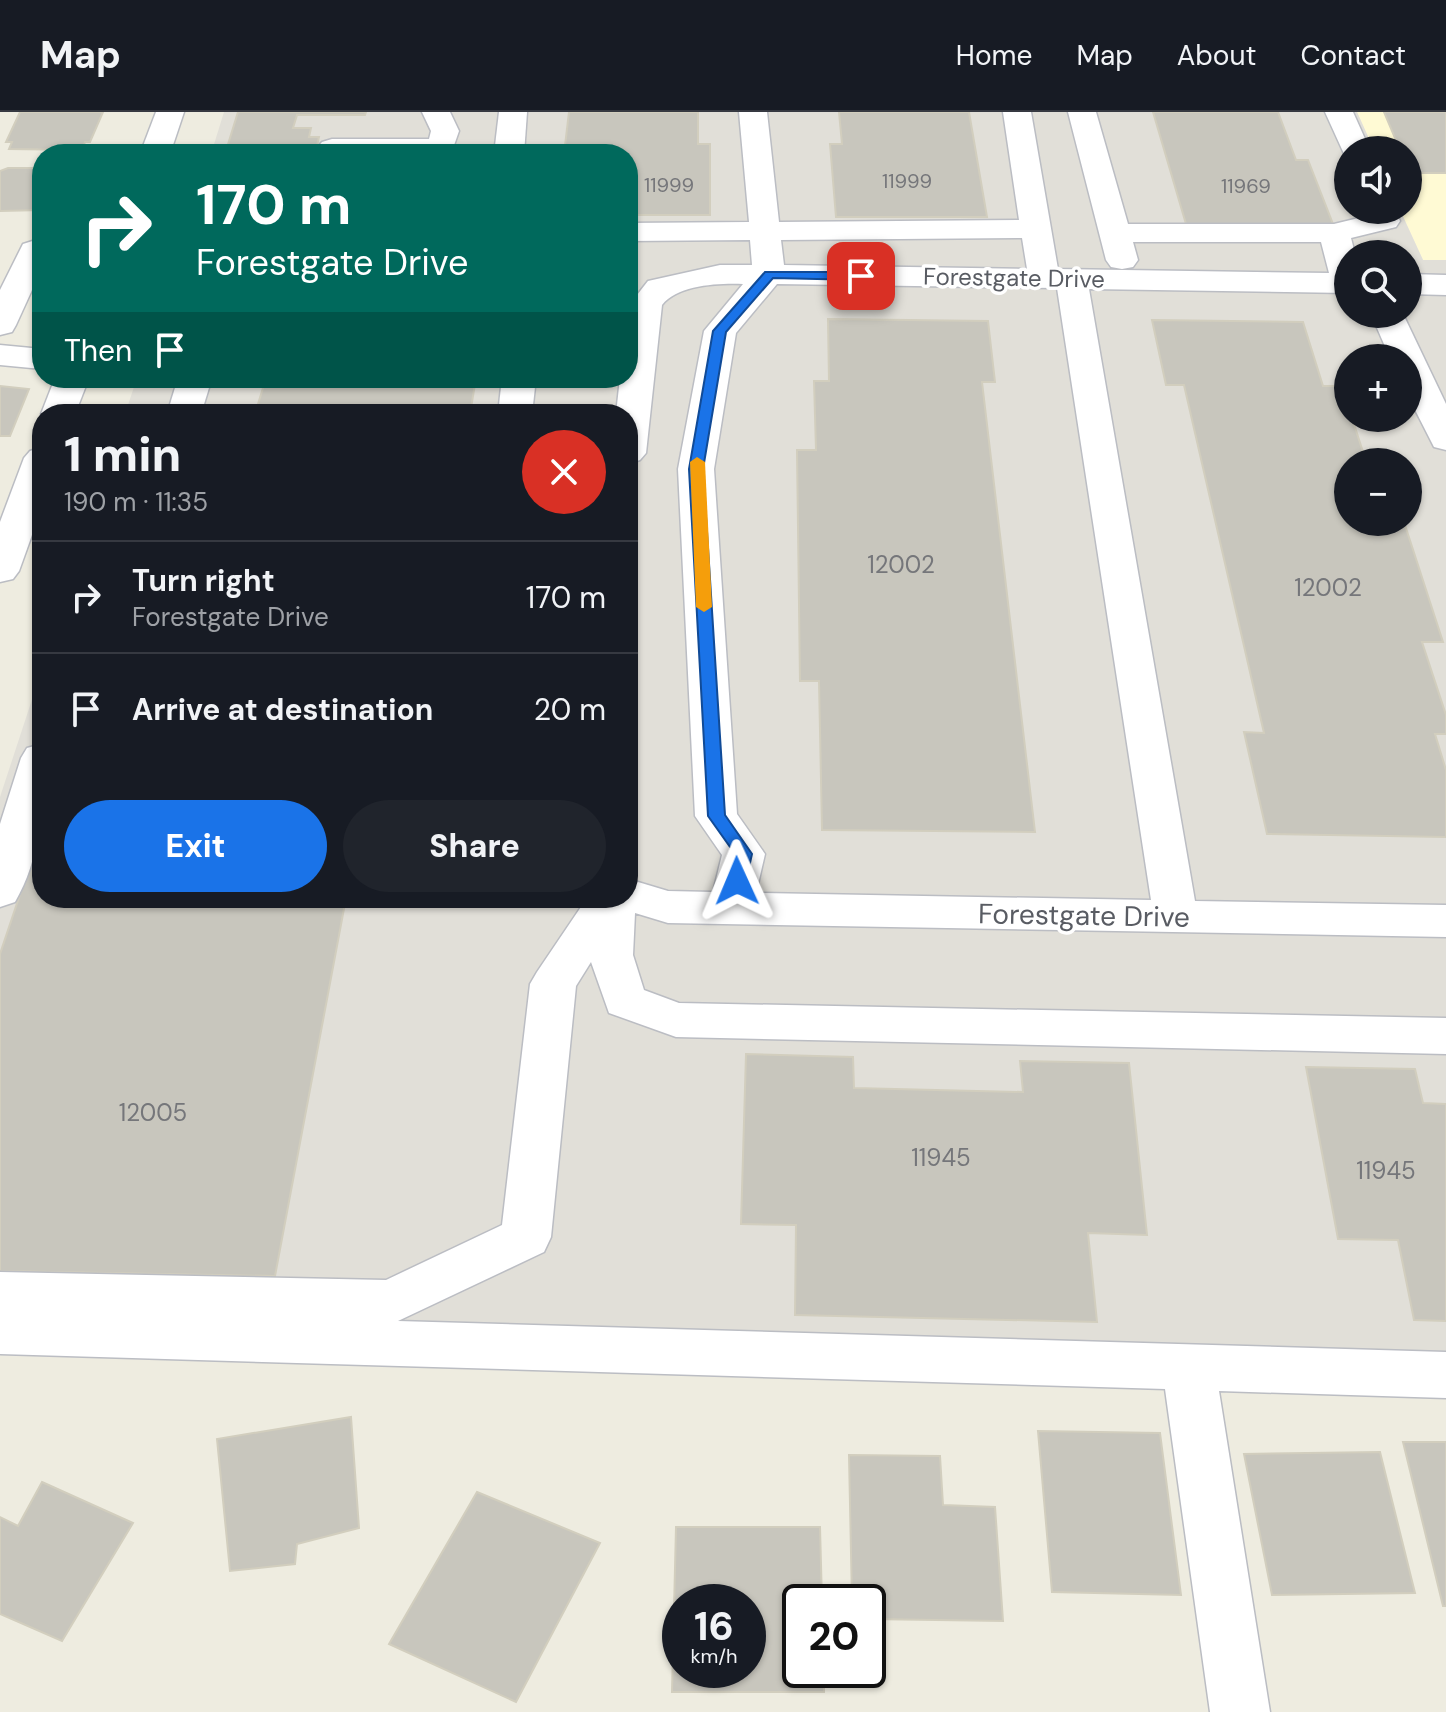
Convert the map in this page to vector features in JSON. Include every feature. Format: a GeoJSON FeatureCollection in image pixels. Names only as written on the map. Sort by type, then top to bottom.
{"type":"FeatureCollection","features":[{"type":"Feature","properties":{"kind":"street"},"geometry":{"type":"LineString","coordinates":[[159,144],[170,112]]}},
{"type":"Feature","properties":{"kind":"street"},"geometry":{"type":"LineString","coordinates":[[436,112],[445,131],[442,144]]}},
{"type":"Feature","properties":{"kind":"street"},"geometry":{"type":"LineString","coordinates":[[510,144],[513,112]]}},
{"type":"Feature","properties":{"kind":"street"},"geometry":{"type":"LineString","coordinates":[[731,908],[744,854],[716,816],[696,469],[720,331],[769,274],[753,112]]}},
{"type":"Feature","properties":{"kind":"street"},"geometry":{"type":"LineString","coordinates":[[1017,112],[1036,229],[1058,279],[1176,917]]}},
{"type":"Feature","properties":{"kind":"street"},"geometry":{"type":"LineString","coordinates":[[1082,112],[1127,280]]}},
{"type":"Feature","properties":{"kind":"street"},"geometry":{"type":"LineString","coordinates":[[1339,112],[1349,136]]}},
{"type":"Feature","properties":{"kind":"street"},"geometry":{"type":"LineString","coordinates":[[1115,233],[1334,233],[1372,224]]}},
{"type":"Feature","properties":{"kind":"street"},"geometry":{"type":"LineString","coordinates":[[638,232],[1036,229]]}},
{"type":"Feature","properties":{"kind":"street"},"geometry":{"type":"LineString","coordinates":[[1334,233],[1336,240]]}},
{"type":"Feature","properties":{"kind":"street"},"geometry":{"type":"LineString","coordinates":[[0,325],[32,255]]}},
{"type":"Feature","properties":{"kind":"street","name":"Forestgate Drive"},"geometry":{"type":"LineString","coordinates":[[659,288],[720,274],[1334,283]]}},
{"type":"Feature","properties":{"kind":"street"},"geometry":{"type":"LineString","coordinates":[[638,279],[659,288],[646,304],[638,370]]}},
{"type":"Feature","properties":{"kind":"street"},"geometry":{"type":"LineString","coordinates":[[1422,284],[1446,285]]}},
{"type":"Feature","properties":{"kind":"street"},"geometry":{"type":"LineString","coordinates":[[0,355],[32,358]]}},
{"type":"Feature","properties":{"kind":"street"},"geometry":{"type":"LineString","coordinates":[[1422,391],[1446,440]]}},
{"type":"Feature","properties":{"kind":"street"},"geometry":{"type":"LineString","coordinates":[[0,571],[32,485]]}},
{"type":"Feature","properties":{"kind":"street"},"geometry":{"type":"LineString","coordinates":[[0,891],[32,790]]}},
{"type":"Feature","properties":{"kind":"street","name":"Forestgate Drive"},"geometry":{"type":"LineString","coordinates":[[638,898],[668,907],[1446,921]]}},
{"type":"Feature","properties":{"kind":"street"},"geometry":{"type":"LineString","coordinates":[[0,1294],[391,1302],[526,1237],[553,984],[605,908]]}},
{"type":"Feature","properties":{"kind":"street"},"geometry":{"type":"LineString","coordinates":[[612,908],[611,955],[625,1001],[676,1020],[1446,1036]]}},
{"type":"Feature","properties":{"kind":"street"},"geometry":{"type":"LineString","coordinates":[[0,1332],[1446,1375]]}},
{"type":"Feature","properties":{"kind":"street"},"geometry":{"type":"LineString","coordinates":[[1189,1369],[1240,1712]]}},
{"type":"Feature","properties":{"kind":"shaded area"},"geometry":{"type":"Polygon","coordinates":[[[224,112],[1357,112],[1368,136],[1334,136],[1334,224],[1406,224],[1414,240],[1334,240],[1334,328],[1422,328],[1422,258],[1446,260],[1446,1362],[0,1322],[0,797],[32,699],[32,908],[638,908],[638,404],[128,404],[134,388],[638,388],[638,144],[214,144],[224,112]]]}},
{"type":"Feature","properties":{"kind":"shaded area"},"geometry":{"type":"Polygon","coordinates":[[[1357,112],[1446,112],[1446,260],[1423,260],[1422,240],[1414,240],[1406,224],[1422,224],[1422,136],[1368,136],[1357,112]]]}},
{"type":"Feature","properties":{"kind":"building"},"geometry":{"type":"Polygon","coordinates":[[[20,112],[103,112],[90,142],[84,144],[32,144],[32,149],[9,149],[12,142],[6,142],[20,112]]]}},
{"type":"Feature","properties":{"kind":"building"},"geometry":{"type":"Polygon","coordinates":[[[238,112],[366,112],[365,115],[297,115],[293,128],[311,128],[309,137],[319,137],[317,144],[228,144],[238,112]]]}},
{"type":"Feature","properties":{"kind":"building"},"geometry":{"type":"Polygon","coordinates":[[[569,112],[698,112],[698,144],[710,144],[710,215],[638,215],[638,144],[565,144],[569,112]]]}},
{"type":"Feature","properties":{"kind":"building"},"geometry":{"type":"Polygon","coordinates":[[[839,112],[969,112],[987,217],[836,217],[830,144],[842,144],[839,112]]]}},
{"type":"Feature","properties":{"kind":"building"},"geometry":{"type":"Polygon","coordinates":[[[1153,112],[1278,112],[1296,160],[1308,160],[1333,224],[1186,224],[1153,112]]]}},
{"type":"Feature","properties":{"kind":"building"},"geometry":{"type":"Polygon","coordinates":[[[1384,112],[1446,112],[1446,173],[1422,173],[1422,136],[1394,136],[1384,112]]]}},
{"type":"Feature","properties":{"kind":"building"},"geometry":{"type":"Polygon","coordinates":[[[32,168],[32,210],[0,211],[0,171],[32,168]]]}},
{"type":"Feature","properties":{"kind":"building"},"geometry":{"type":"Polygon","coordinates":[[[828,319],[988,321],[995,382],[982,382],[1035,832],[822,830],[819,681],[800,681],[797,450],[816,450],[814,381],[829,381],[828,319]]]}},
{"type":"Feature","properties":{"kind":"building"},"geometry":{"type":"Polygon","coordinates":[[[1152,320],[1303,322],[1323,386],[1334,386],[1334,432],[1357,432],[1362,448],[1334,448],[1334,536],[1409,536],[1443,642],[1422,642],[1446,715],[1446,734],[1435,734],[1446,770],[1446,837],[1267,834],[1244,732],[1264,733],[1184,385],[1166,385],[1152,320]]]}},
{"type":"Feature","properties":{"kind":"building"},"geometry":{"type":"Polygon","coordinates":[[[0,386],[29,389],[10,436],[0,436],[0,386]]]}},
{"type":"Feature","properties":{"kind":"building"},"geometry":{"type":"Polygon","coordinates":[[[263,388],[474,388],[472,404],[258,404],[263,388]]]}},
{"type":"Feature","properties":{"kind":"building"},"geometry":{"type":"Polygon","coordinates":[[[32,859],[32,908],[344,908],[275,1276],[0,1271],[0,954],[32,859]]]}},
{"type":"Feature","properties":{"kind":"building"},"geometry":{"type":"Polygon","coordinates":[[[746,1054],[853,1057],[854,1088],[1023,1092],[1020,1061],[1129,1063],[1147,1235],[1088,1233],[1097,1322],[795,1315],[796,1225],[741,1224],[746,1054]]]}},
{"type":"Feature","properties":{"kind":"building"},"geometry":{"type":"Polygon","coordinates":[[[1306,1067],[1415,1069],[1423,1103],[1446,1104],[1446,1321],[1414,1320],[1398,1240],[1338,1239],[1306,1067]]]}},
{"type":"Feature","properties":{"kind":"building"},"geometry":{"type":"Polygon","coordinates":[[[351,1417],[359,1528],[297,1544],[295,1564],[230,1571],[217,1439],[351,1417]]]}},
{"type":"Feature","properties":{"kind":"building"},"geometry":{"type":"Polygon","coordinates":[[[1038,1431],[1160,1433],[1181,1595],[1052,1592],[1038,1431]]]}},
{"type":"Feature","properties":{"kind":"building"},"geometry":{"type":"Polygon","coordinates":[[[1403,1442],[1446,1442],[1446,1606],[1443,1606],[1403,1442]]]}},
{"type":"Feature","properties":{"kind":"building"},"geometry":{"type":"Polygon","coordinates":[[[1380,1452],[1415,1593],[1272,1595],[1244,1454],[1380,1452]]]}},
{"type":"Feature","properties":{"kind":"building"},"geometry":{"type":"Polygon","coordinates":[[[849,1455],[940,1456],[943,1505],[995,1507],[1003,1621],[886,1619],[886,1584],[852,1584],[849,1455]]]}},
{"type":"Feature","properties":{"kind":"building"},"geometry":{"type":"Polygon","coordinates":[[[42,1482],[133,1523],[62,1641],[0,1614],[0,1517],[18,1526],[42,1482]]]}},
{"type":"Feature","properties":{"kind":"building"},"geometry":{"type":"Polygon","coordinates":[[[477,1492],[600,1543],[516,1702],[389,1644],[477,1492]]]}},
{"type":"Feature","properties":{"kind":"building"},"geometry":{"type":"Polygon","coordinates":[[[676,1527],[820,1527],[822,1584],[782,1584],[782,1688],[824,1688],[824,1692],[672,1692],[672,1688],[766,1688],[766,1584],[675,1584],[676,1527]]]}},
{"type":"Feature","properties":{"kind":"slow traffic"},"geometry":{"type":"LineString","coordinates":[[697,462],[704,607]]}},
{"type":"Feature","properties":{"kind":"route"},"geometry":{"type":"LineString","coordinates":[[737,881],[744,854],[716,816],[696,469],[720,331],[769,274],[861,276]]}}]}
